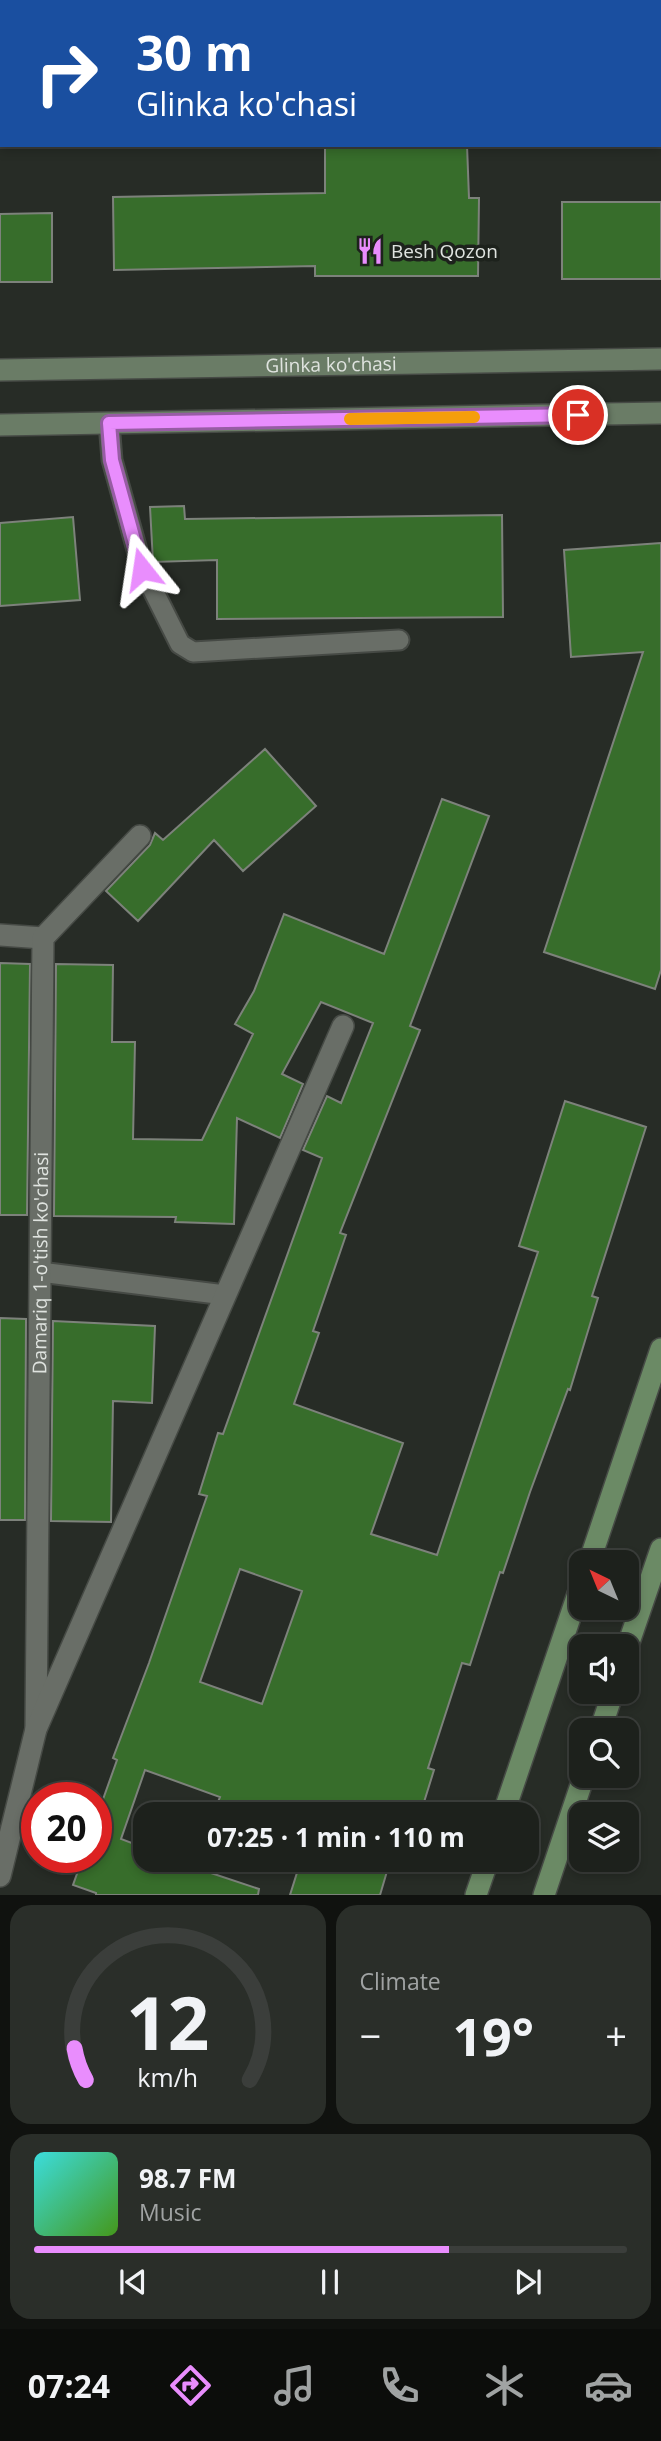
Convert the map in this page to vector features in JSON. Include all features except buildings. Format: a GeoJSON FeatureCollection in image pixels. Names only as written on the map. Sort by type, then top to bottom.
{"type":"FeatureCollection","features":[{"type":"Feature","properties":{"kind":"main road","name":"Glinka ko'chasi"},"geometry":{"type":"LineString","coordinates":[[0,370],[661,359]]}},
{"type":"Feature","properties":{"kind":"main road"},"geometry":{"type":"LineString","coordinates":[[0,425],[661,413]]}},
{"type":"Feature","properties":{"kind":"main road"},"geometry":{"type":"LineString","coordinates":[[593,1550],[661,1349]]}},
{"type":"Feature","properties":{"kind":"main road"},"geometry":{"type":"LineString","coordinates":[[632,1634],[661,1549]]}},
{"type":"Feature","properties":{"kind":"main road"},"geometry":{"type":"LineString","coordinates":[[507,1802],[569,1620]]}},
{"type":"Feature","properties":{"kind":"main road"},"geometry":{"type":"LineString","coordinates":[[544,1895],[580,1788]]}},
{"type":"Feature","properties":{"kind":"main road"},"geometry":{"type":"LineString","coordinates":[[476,1895],[484,1872]]}},
{"type":"Feature","properties":{"kind":"street"},"geometry":{"type":"LineString","coordinates":[[0,935],[43,938],[140,836]]}},
{"type":"Feature","properties":{"kind":"street","name":"Damariq 1-o'tish ko'chasi"},"geometry":{"type":"LineString","coordinates":[[36,1729],[43,938]]}},
{"type":"Feature","properties":{"kind":"street","name":"Damariq 1-o'tish ko'chasi"},"geometry":{"type":"LineString","coordinates":[[0,1876],[36,1729],[344,1026]]}},
{"type":"Feature","properties":{"kind":"lane"},"geometry":{"type":"LineString","coordinates":[[109,423],[112,460],[142,569],[180,645],[194,652],[399,640]]}},
{"type":"Feature","properties":{"kind":"lane"},"geometry":{"type":"LineString","coordinates":[[40,1272],[225,1295]]}},
{"type":"Feature","properties":{"kind":"slow traffic"},"geometry":{"type":"LineString","coordinates":[[350,419],[474,417]]}},
{"type":"Feature","properties":{"kind":"place","name":"Besh Qozon"},"geometry":{"type":"Point","coordinates":[370,251]}},
{"type":"Feature","properties":{"kind":"route"},"geometry":{"type":"LineString","coordinates":[[142,569],[112,460],[109,423],[578,415]]}}]}
